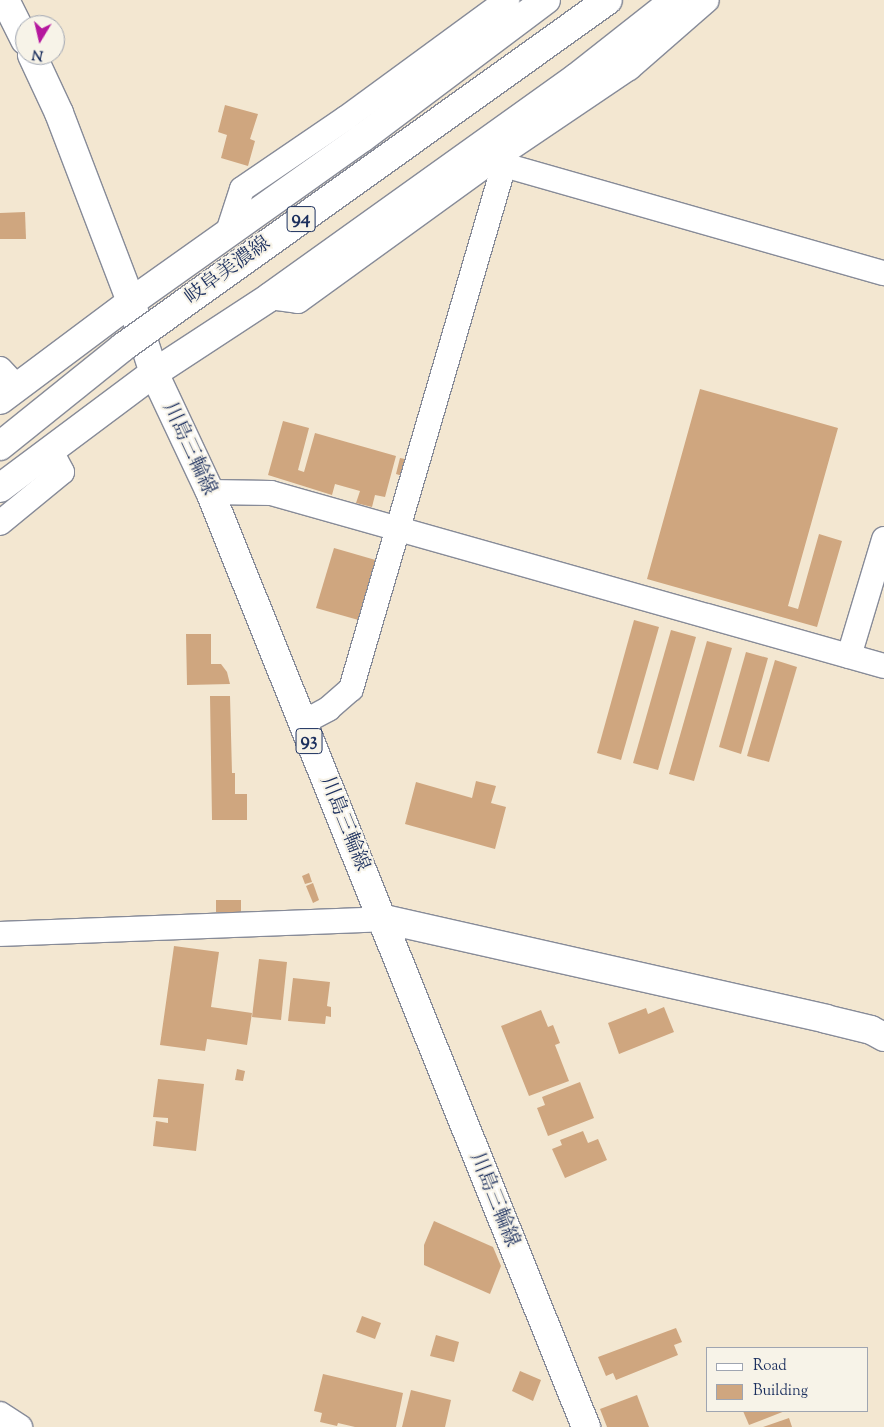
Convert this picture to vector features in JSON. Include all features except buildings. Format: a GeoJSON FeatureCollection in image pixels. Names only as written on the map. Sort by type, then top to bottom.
{"type":"FeatureCollection","features":[{"type":"Feature","properties":{"kind":"main road","name":"94"},"geometry":{"type":"LineString","coordinates":[[6,385],[131,302],[362,138],[546,0]]}},
{"type":"Feature","properties":{"kind":"main road","name":"岐阜美濃線"},"geometry":{"type":"LineString","coordinates":[[0,446],[123,347],[608,0]]}},
{"type":"Feature","properties":{"kind":"main road","name":"94"},"geometry":{"type":"LineString","coordinates":[[0,488],[50,448],[154,373],[270,297],[577,77],[675,0]]}},
{"type":"Feature","properties":{"kind":"main road"},"geometry":{"type":"LineString","coordinates":[[5,8],[15,24]]}},
{"type":"Feature","properties":{"kind":"main road","name":"川島三輪線"},"geometry":{"type":"LineString","coordinates":[[37,65],[59,113],[131,302],[154,373],[210,492],[302,723],[384,919],[408,988],[586,1427]]}},
{"type":"Feature","properties":{"kind":"main road"},"geometry":{"type":"LineString","coordinates":[[384,919],[880,1029]]}},
{"type":"Feature","properties":{"kind":"street"},"geometry":{"type":"LineString","coordinates":[[228,232],[242,189],[346,118],[507,0]]}},
{"type":"Feature","properties":{"kind":"street"},"geometry":{"type":"LineString","coordinates":[[270,297],[298,301],[501,161],[629,68],[707,0]]}},
{"type":"Feature","properties":{"kind":"street"},"geometry":{"type":"LineString","coordinates":[[501,161],[884,273]]}},
{"type":"Feature","properties":{"kind":"street"},"geometry":{"type":"LineString","coordinates":[[302,723],[328,710],[351,689],[400,528],[501,161]]}},
{"type":"Feature","properties":{"kind":"street"},"geometry":{"type":"LineString","coordinates":[[0,523],[62,472],[50,448]]}},
{"type":"Feature","properties":{"kind":"street"},"geometry":{"type":"LineString","coordinates":[[210,492],[271,493],[884,666]]}},
{"type":"Feature","properties":{"kind":"street"},"geometry":{"type":"LineString","coordinates":[[849,656],[884,539]]}},
{"type":"Feature","properties":{"kind":"street"},"geometry":{"type":"LineString","coordinates":[[0,934],[384,919]]}},
{"type":"Feature","properties":{"kind":"street"},"geometry":{"type":"LineString","coordinates":[[0,1414],[20,1427]]}}]}
